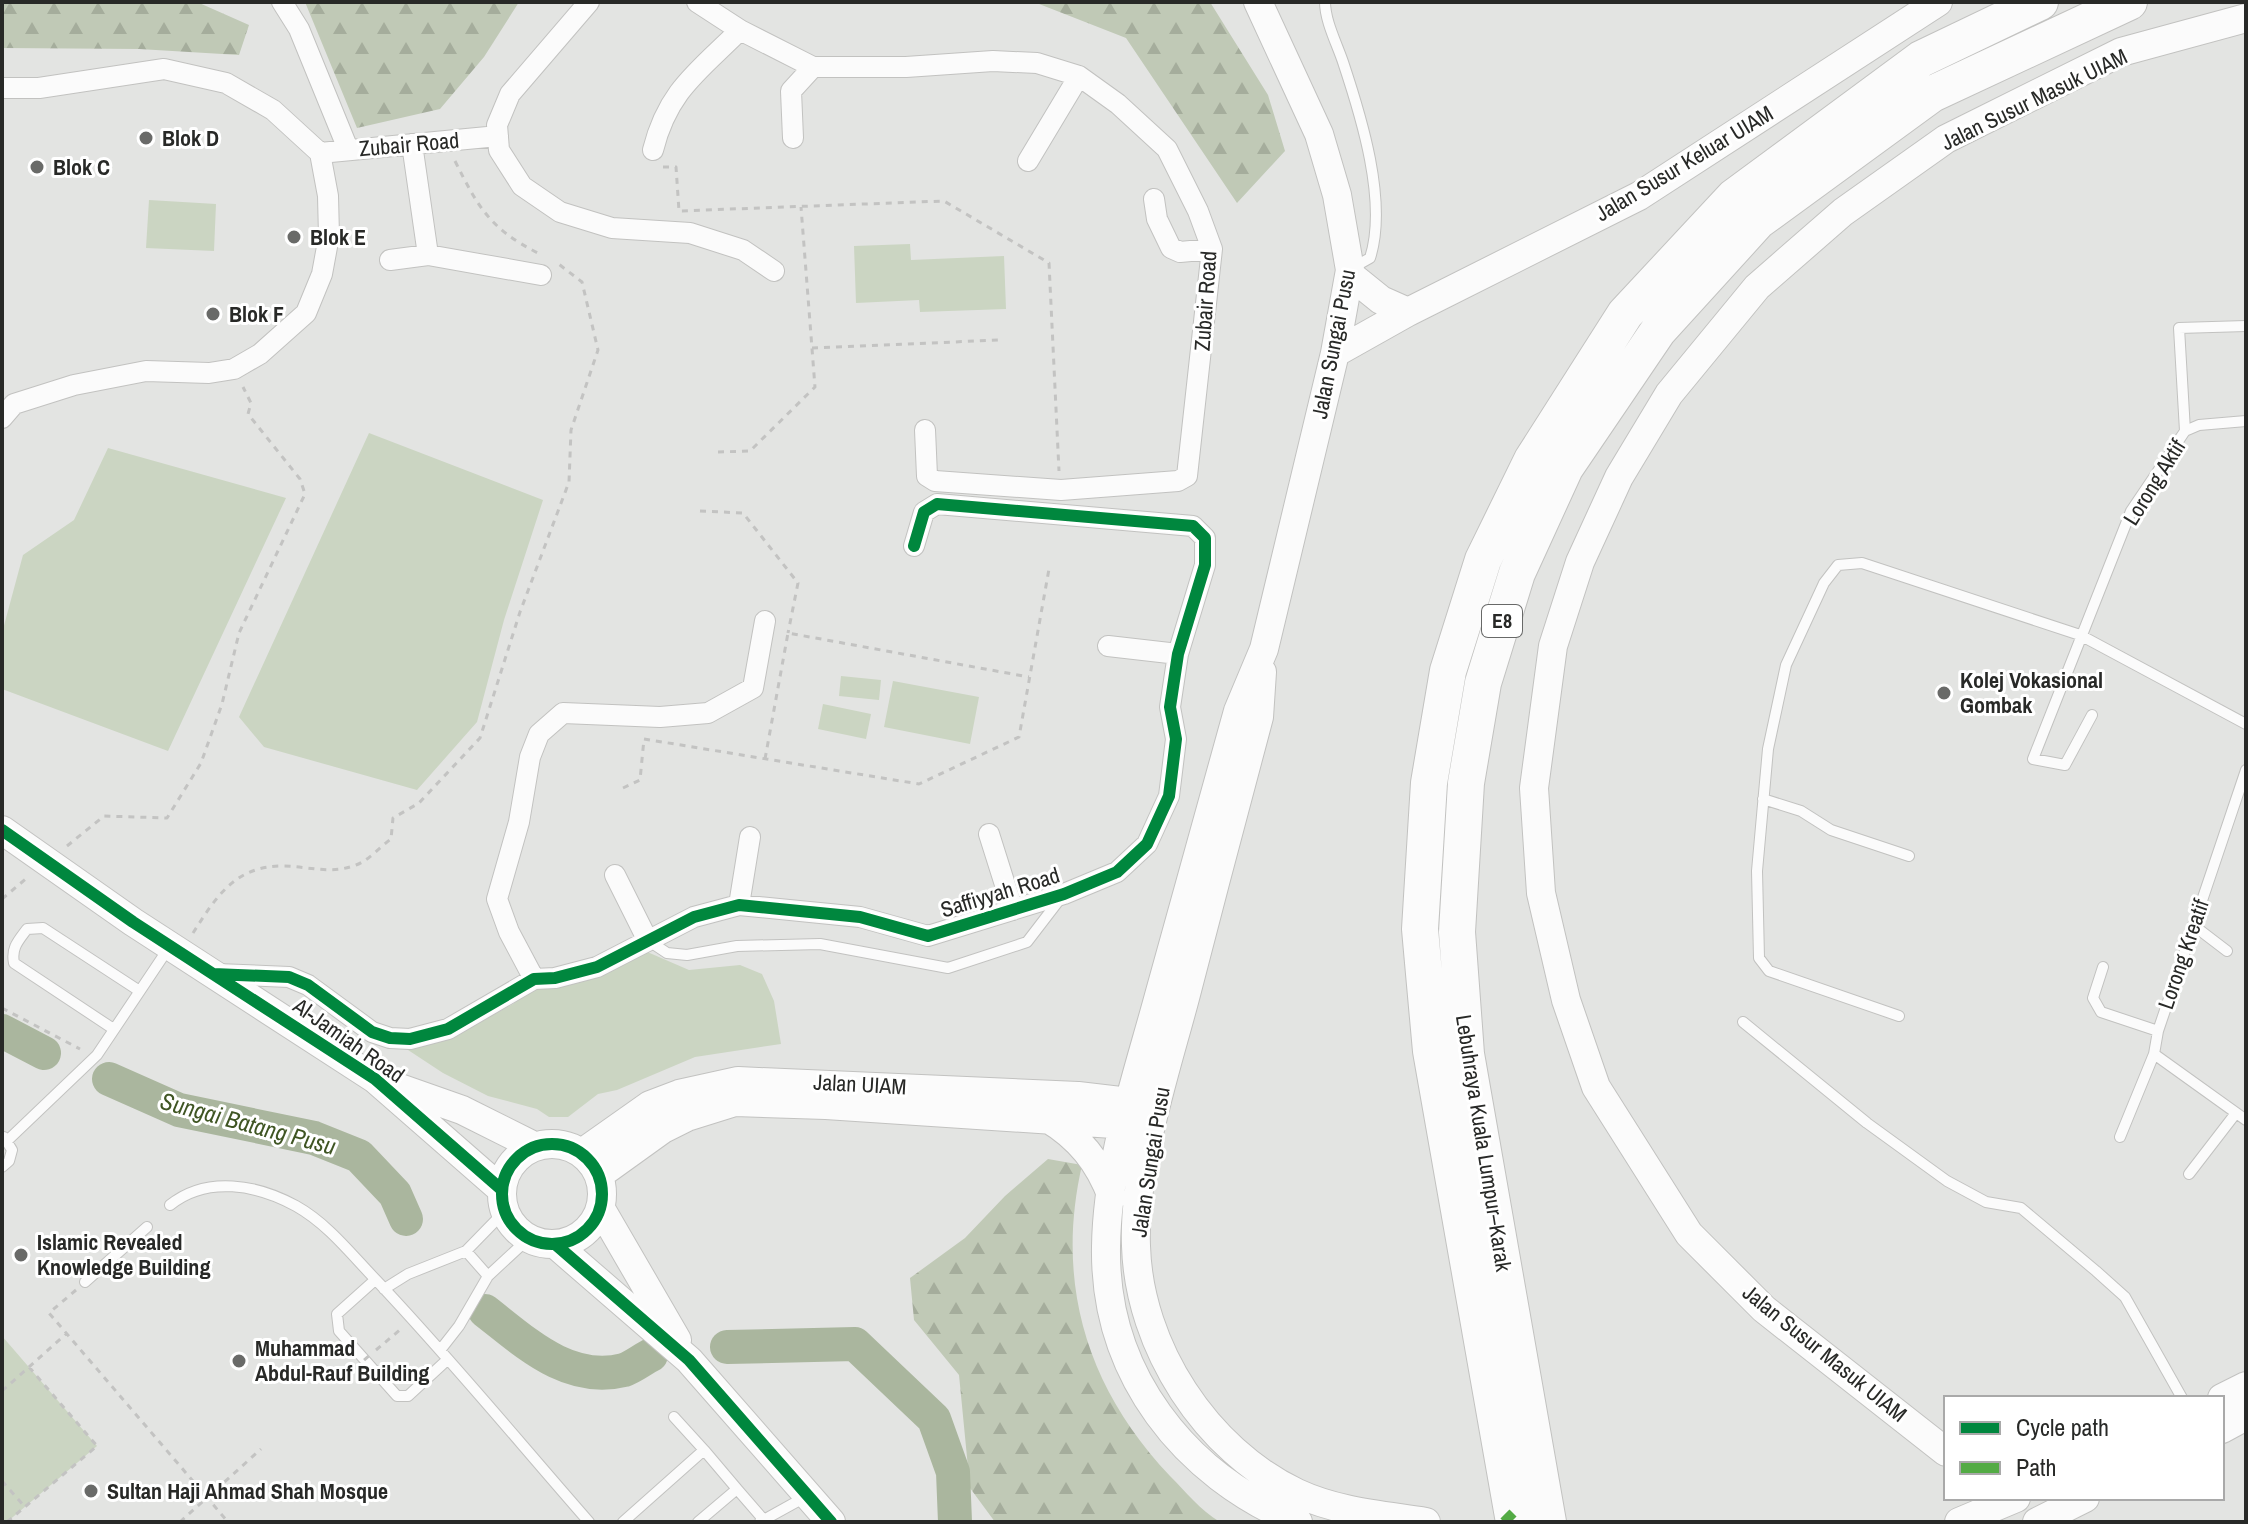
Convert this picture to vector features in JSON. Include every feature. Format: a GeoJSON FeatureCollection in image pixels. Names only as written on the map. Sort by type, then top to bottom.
{"type":"FeatureCollection","features":[{"type":"Feature","properties":{"kind":"highway","name":"Lebuhraya Kuala Lumpur–Karak"},"geometry":{"type":"LineString","coordinates":[[1514,1522],[1431,1051],[1420,929],[1429,783],[1445,685],[1483,560],[1532,460],[1625,314],[1734,197],[1921,59],[2040,2]]}},
{"type":"Feature","properties":{"kind":"highway","name":"Lebuhraya Kuala Lumpur–Karak"},"geometry":{"type":"LineString","coordinates":[[1548,1522],[1466,1054],[1457,932],[1466,783],[1483,683],[1517,573],[1565,468],[1658,331],[1758,221],[1932,94],[2129,2]]}},
{"type":"Feature","properties":{"kind":"main road","name":"Jalan Sungai Pusu"},"geometry":{"type":"LineString","coordinates":[[1140,1115],[1140,1064],[1238,711],[1264,649],[1335,353],[1350,272],[1337,195],[1319,134],[1258,2]]}},
{"type":"Feature","properties":{"kind":"main road","name":"Jalan Susur Keluar UIAM"},"geometry":{"type":"LineString","coordinates":[[1335,353],[1408,312],[1639,196],[1938,2]]}},
{"type":"Feature","properties":{"kind":"main road","name":"Jalan Susur Masuk UIAM"},"geometry":{"type":"LineString","coordinates":[[1944,1450],[1870,1389],[1764,1309],[1689,1234],[1596,1087],[1566,1000],[1541,893],[1534,788],[1553,646],[1580,562],[1619,477],[1669,394],[1757,287],[1843,212],[1946,139],[2121,52],[2246,18]]}},
{"type":"Feature","properties":{"kind":"main road"},"geometry":{"type":"LineString","coordinates":[[1350,272],[1381,300],[1408,312]]}},
{"type":"Feature","properties":{"kind":"main road","name":"Jalan Sungai Pusu"},"geometry":{"type":"LineString","coordinates":[[1264,649],[1259,717],[1140,1115],[1126,1199],[1106,1245],[1112,1307],[1119,1338],[1143,1389],[1171,1433],[1192,1456],[1242,1494],[1298,1522]]}},
{"type":"Feature","properties":{"kind":"main road","name":"Al-Jamiah Road"},"geometry":{"type":"LineString","coordinates":[[2,830],[175,950],[375,1079],[542,1241],[689,1360],[831,1522]]}},
{"type":"Feature","properties":{"kind":"main road"},"geometry":{"type":"LineString","coordinates":[[1078,1096],[1112,1085],[1140,1064]]}},
{"type":"Feature","properties":{"kind":"main road","name":"Al-Jamiah Road"},"geometry":{"type":"LineString","coordinates":[[375,1079],[462,1110],[534,1146],[564,1144],[591,1164],[603,1191],[601,1209],[689,1360]]}},
{"type":"Feature","properties":{"kind":"main road","name":"Jalan UIAM"},"geometry":{"type":"LineString","coordinates":[[591,1164],[650,1105],[710,1085],[764,1079],[869,1096],[1047,1118],[1140,1115]]}},
{"type":"Feature","properties":{"kind":"main road","name":"Jalan UIAM"},"geometry":{"type":"LineString","coordinates":[[869,1096],[1078,1096],[1140,1115]]}},
{"type":"Feature","properties":{"kind":"main road"},"geometry":{"type":"LineString","coordinates":[[1047,1118],[1087,1151],[1126,1199]]}},
{"type":"Feature","properties":{"kind":"main road"},"geometry":{"type":"LineString","coordinates":[[503,1201],[511,1163],[534,1146]]}},
{"type":"Feature","properties":{"kind":"main road","name":"Jalan Sungai Pusu"},"geometry":{"type":"LineString","coordinates":[[1126,1199],[1148,1319],[1184,1392],[1220,1437],[1270,1479],[1298,1493],[1341,1509],[1426,1522]]}},
{"type":"Feature","properties":{"kind":"main road"},"geometry":{"type":"LineString","coordinates":[[542,1241],[584,1234],[601,1209]]}},
{"type":"Feature","properties":{"kind":"main road"},"geometry":{"type":"LineString","coordinates":[[2224,1397],[2246,1386]]}},
{"type":"Feature","properties":{"kind":"main road"},"geometry":{"type":"LineString","coordinates":[[1870,1389],[1944,1436]]}},
{"type":"Feature","properties":{"kind":"main road"},"geometry":{"type":"LineString","coordinates":[[2224,1428],[2246,1416]]}},
{"type":"Feature","properties":{"kind":"main road"},"geometry":{"type":"LineString","coordinates":[[1959,1522],[2012,1500]]}},
{"type":"Feature","properties":{"kind":"main road"},"geometry":{"type":"LineString","coordinates":[[2037,1522],[2081,1500]]}},
{"type":"Feature","properties":{"kind":"street"},"geometry":{"type":"LineString","coordinates":[[282,2],[299,29],[348,149]]}},
{"type":"Feature","properties":{"kind":"street"},"geometry":{"type":"LineString","coordinates":[[589,2],[510,94],[497,125],[499,150],[522,186],[560,212],[612,228],[690,233],[743,250],[774,271]]}},
{"type":"Feature","properties":{"kind":"street","name":"Zubair Road"},"geometry":{"type":"LineString","coordinates":[[697,2],[740,30],[813,67],[906,67],[993,61],[1037,63],[1079,76],[1118,104],[1167,149],[1212,249],[1187,476],[1178,481],[1061,490],[931,480],[927,476],[925,430]]}},
{"type":"Feature","properties":{"kind":"street"},"geometry":{"type":"LineString","coordinates":[[651,159],[659,123],[672,97],[740,30]]}},
{"type":"Feature","properties":{"kind":"street"},"geometry":{"type":"LineString","coordinates":[[793,138],[791,91],[813,67]]}},
{"type":"Feature","properties":{"kind":"street"},"geometry":{"type":"LineString","coordinates":[[2,88],[39,88],[164,69],[226,83],[273,110],[320,153],[328,222],[322,274],[306,313],[260,354],[234,369],[209,373],[146,371],[74,385],[14,404],[2,418]]}},
{"type":"Feature","properties":{"kind":"street"},"geometry":{"type":"LineString","coordinates":[[1028,161],[1079,76]]}},
{"type":"Feature","properties":{"kind":"street","name":"Zubair Road"},"geometry":{"type":"LineString","coordinates":[[320,153],[498,136]]}},
{"type":"Feature","properties":{"kind":"street"},"geometry":{"type":"LineString","coordinates":[[412,144],[428,255]]}},
{"type":"Feature","properties":{"kind":"street"},"geometry":{"type":"LineString","coordinates":[[1154,199],[1157,219],[1171,248],[1180,252],[1212,249]]}},
{"type":"Feature","properties":{"kind":"street"},"geometry":{"type":"LineString","coordinates":[[390,260],[428,255],[541,275]]}},
{"type":"Feature","properties":{"kind":"street","name":"Saffiyyah Road"},"geometry":{"type":"LineString","coordinates":[[213,974],[289,977],[308,985],[372,1032],[390,1038],[410,1039],[448,1029],[534,979],[555,978],[597,967],[694,917],[739,905],[860,917],[928,936],[1064,894],[1117,872],[1147,844],[1169,796],[1176,739],[1170,707],[1178,654],[1205,565],[1205,538],[1193,526],[937,504],[924,512],[914,546]]}},
{"type":"Feature","properties":{"kind":"street"},"geometry":{"type":"LineString","coordinates":[[534,979],[509,932],[497,899],[519,822],[530,757],[539,734],[563,713],[660,717],[708,713],[753,688],[765,621]]}},
{"type":"Feature","properties":{"kind":"street"},"geometry":{"type":"LineString","coordinates":[[1108,646],[1178,654]]}},
{"type":"Feature","properties":{"kind":"street","name":"Saffiyyah Road"},"geometry":{"type":"LineString","coordinates":[[989,834],[1013,910]]}},
{"type":"Feature","properties":{"kind":"street"},"geometry":{"type":"LineString","coordinates":[[739,905],[750,837]]}},
{"type":"Feature","properties":{"kind":"street"},"geometry":{"type":"LineString","coordinates":[[615,875],[648,941]]}},
{"type":"Feature","properties":{"kind":"street"},"geometry":{"type":"LineString","coordinates":[[266,1007],[269,991],[289,977]]}},
{"type":"Feature","properties":{"kind":"lane"},"geometry":{"type":"LineString","coordinates":[[1325,2],[1362,121],[1374,198],[1374,245],[1370,258],[1350,272]]}},
{"type":"Feature","properties":{"kind":"lane"},"geometry":{"type":"LineString","coordinates":[[2185,431],[2179,328],[2246,326]]}},
{"type":"Feature","properties":{"kind":"lane","name":"Lorong Aktif"},"geometry":{"type":"LineString","coordinates":[[2092,715],[2065,765],[2033,759],[2131,511],[2185,431],[2199,425],[2246,421]]}},
{"type":"Feature","properties":{"kind":"lane"},"geometry":{"type":"LineString","coordinates":[[1899,1016],[1769,971],[1759,958],[1757,871],[1768,749],[1786,665],[1824,583],[1838,565],[1862,563],[2080,635],[2246,724]]}},
{"type":"Feature","properties":{"kind":"lane","name":"Lorong Kreatif"},"geometry":{"type":"LineString","coordinates":[[2120,1137],[2154,1054],[2158,1031],[2246,770]]}},
{"type":"Feature","properties":{"kind":"lane"},"geometry":{"type":"LineString","coordinates":[[1763,799],[1801,811],[1831,830],[1909,856]]}},
{"type":"Feature","properties":{"kind":"lane","name":"Saffiyyah Road"},"geometry":{"type":"LineString","coordinates":[[648,941],[667,953],[687,955],[737,946],[820,944],[948,968],[1027,942],[1064,894]]}},
{"type":"Feature","properties":{"kind":"lane"},"geometry":{"type":"LineString","coordinates":[[2193,925],[2227,951]]}},
{"type":"Feature","properties":{"kind":"lane"},"geometry":{"type":"LineString","coordinates":[[112,1028],[14,963],[12,952],[16,944],[27,929],[43,928],[138,990]]}},
{"type":"Feature","properties":{"kind":"lane"},"geometry":{"type":"LineString","coordinates":[[2,1167],[11,1156],[5,1138],[94,1058],[138,990],[175,950]]}},
{"type":"Feature","properties":{"kind":"lane"},"geometry":{"type":"LineString","coordinates":[[2103,967],[2093,998],[2101,1012],[2158,1031]]}},
{"type":"Feature","properties":{"kind":"lane"},"geometry":{"type":"LineString","coordinates":[[1743,1022],[1867,1123],[1947,1181],[1986,1202],[2021,1208],[2096,1271],[2125,1297],[2181,1396]]}},
{"type":"Feature","properties":{"kind":"lane"},"geometry":{"type":"LineString","coordinates":[[2154,1054],[2246,1120]]}},
{"type":"Feature","properties":{"kind":"lane"},"geometry":{"type":"LineString","coordinates":[[2189,1174],[2236,1113]]}},
{"type":"Feature","properties":{"kind":"lane"},"geometry":{"type":"LineString","coordinates":[[170,1205],[202,1190],[226,1185],[274,1195],[328,1229],[413,1318],[589,1522]]}},
{"type":"Feature","properties":{"kind":"lane"},"geometry":{"type":"LineString","coordinates":[[384,1289],[408,1274],[466,1251],[503,1201]]}},
{"type":"Feature","properties":{"kind":"lane"},"geometry":{"type":"LineString","coordinates":[[85,1282],[147,1227]]}},
{"type":"Feature","properties":{"kind":"lane"},"geometry":{"type":"LineString","coordinates":[[375,1280],[337,1314],[339,1331],[397,1396],[408,1396],[444,1354],[488,1276],[542,1241]]}},
{"type":"Feature","properties":{"kind":"lane"},"geometry":{"type":"LineString","coordinates":[[466,1251],[488,1276]]}},
{"type":"Feature","properties":{"kind":"lane"},"geometry":{"type":"LineString","coordinates":[[674,1417],[762,1520],[807,1496]]}},
{"type":"Feature","properties":{"kind":"lane"},"geometry":{"type":"LineString","coordinates":[[623,1522],[704,1450]]}},
{"type":"Feature","properties":{"kind":"lane"},"geometry":{"type":"LineString","coordinates":[[698,1522],[737,1489]]}},
{"type":"Feature","properties":{"kind":"path"},"geometry":{"type":"LineString","coordinates":[[175,950],[219,892],[244,873],[282,866],[319,872],[358,865],[391,839],[393,818],[419,803],[480,738],[520,612],[569,482],[571,430],[598,350],[582,282],[567,268],[522,245],[480,211],[446,141]]}},
{"type":"Feature","properties":{"kind":"path"},"geometry":{"type":"LineString","coordinates":[[651,159],[676,167],[679,211],[944,201],[1049,263],[1061,490]]}},
{"type":"Feature","properties":{"kind":"path"},"geometry":{"type":"LineString","coordinates":[[718,452],[750,451],[815,387],[801,207]]}},
{"type":"Feature","properties":{"kind":"path"},"geometry":{"type":"LineString","coordinates":[[812,348],[1000,340]]}},
{"type":"Feature","properties":{"kind":"path"},"geometry":{"type":"LineString","coordinates":[[58,853],[104,816],[167,818],[201,763],[222,704],[239,633],[305,494],[300,479],[248,414],[251,403],[234,369]]}},
{"type":"Feature","properties":{"kind":"path"},"geometry":{"type":"LineString","coordinates":[[700,511],[743,513],[798,583],[765,759]]}},
{"type":"Feature","properties":{"kind":"path"},"geometry":{"type":"LineString","coordinates":[[623,788],[640,780],[644,739],[919,784],[1019,737],[1049,569]]}},
{"type":"Feature","properties":{"kind":"path"},"geometry":{"type":"LineString","coordinates":[[788,633],[1030,677]]}},
{"type":"Feature","properties":{"kind":"path"},"geometry":{"type":"LineString","coordinates":[[2,899],[31,875]]}},
{"type":"Feature","properties":{"kind":"path"},"geometry":{"type":"LineString","coordinates":[[2,1008],[94,1058]]}},
{"type":"Feature","properties":{"kind":"path"},"geometry":{"type":"LineString","coordinates":[[85,1282],[49,1313],[228,1522]]}},
{"type":"Feature","properties":{"kind":"path"},"geometry":{"type":"LineString","coordinates":[[345,1378],[413,1318]]}},
{"type":"Feature","properties":{"kind":"path"},"geometry":{"type":"LineString","coordinates":[[2,1391],[67,1333]]}},
{"type":"Feature","properties":{"kind":"path"},"geometry":{"type":"LineString","coordinates":[[7,1522],[97,1446],[29,1367]]}},
{"type":"Feature","properties":{"kind":"path"},"geometry":{"type":"LineString","coordinates":[[180,1522],[261,1449]]}},
{"type":"Feature","properties":{"kind":"path"},"geometry":{"type":"LineString","coordinates":[[2,1481],[25,1507]]}},
{"type":"Feature","properties":{"kind":"green space"},"geometry":{"type":"Polygon","coordinates":[[[2,2],[197,2],[249,25],[239,55],[139,49],[2,48],[2,2]]]}},
{"type":"Feature","properties":{"kind":"green space"},"geometry":{"type":"Polygon","coordinates":[[[305,2],[519,2],[484,57],[440,109],[357,128],[305,2]]]}},
{"type":"Feature","properties":{"kind":"green space"},"geometry":{"type":"Polygon","coordinates":[[[1034,2],[1210,2],[1268,95],[1285,151],[1237,203],[1126,38],[1034,2]]]}},
{"type":"Feature","properties":{"kind":"green space"},"geometry":{"type":"Polygon","coordinates":[[[149,200],[216,204],[214,251],[146,248],[149,200]]]}},
{"type":"Feature","properties":{"kind":"green space"},"geometry":{"type":"Polygon","coordinates":[[[910,244],[911,260],[1004,256],[1006,309],[920,312],[919,300],[856,303],[854,246],[910,244]]]}},
{"type":"Feature","properties":{"kind":"green space"},"geometry":{"type":"Polygon","coordinates":[[[369,433],[543,500],[504,620],[477,722],[417,790],[264,747],[239,717],[369,433]]]}},
{"type":"Feature","properties":{"kind":"green space"},"geometry":{"type":"Polygon","coordinates":[[[108,448],[286,498],[168,751],[2,689],[2,633],[23,555],[74,520],[108,448]]]}},
{"type":"Feature","properties":{"kind":"green space"},"geometry":{"type":"Polygon","coordinates":[[[841,676],[881,680],[879,700],[839,696],[841,676]]]}},
{"type":"Feature","properties":{"kind":"green space"},"geometry":{"type":"Polygon","coordinates":[[[893,681],[979,697],[970,744],[884,727],[893,681]]]}},
{"type":"Feature","properties":{"kind":"green space"},"geometry":{"type":"Polygon","coordinates":[[[823,704],[871,714],[866,739],[818,729],[823,704]]]}},
{"type":"Feature","properties":{"kind":"green space"},"geometry":{"type":"Polygon","coordinates":[[[645,951],[689,970],[740,965],[762,974],[774,1001],[781,1044],[695,1057],[617,1090],[598,1094],[568,1117],[549,1117],[537,1109],[488,1096],[443,1073],[405,1048],[447,1040],[513,1004],[535,986],[645,951]]]}},
{"type":"Feature","properties":{"kind":"green space"},"geometry":{"type":"Polygon","coordinates":[[[1048,1159],[1082,1165],[1073,1251],[1076,1292],[1085,1332],[1099,1370],[1117,1407],[1141,1442],[1170,1476],[1220,1522],[995,1522],[970,1488],[959,1375],[914,1320],[910,1278],[965,1238],[1005,1196],[1048,1159]]]}},
{"type":"Feature","properties":{"kind":"green space"},"geometry":{"type":"Polygon","coordinates":[[[2,1336],[97,1446],[7,1522],[2,1522],[2,1336]]]}},
{"type":"Feature","properties":{"kind":"waterway","name":"Sungai Batang Pusu"},"geometry":{"type":"LineString","coordinates":[[2,1031],[44,1053]]}},
{"type":"Feature","properties":{"kind":"waterway","name":"Sungai Batang Pusu"},"geometry":{"type":"LineString","coordinates":[[109,1079],[179,1110],[314,1138],[359,1156],[395,1194],[406,1219]]}},
{"type":"Feature","properties":{"kind":"waterway","name":"Sungai Batang Pusu"},"geometry":{"type":"LineString","coordinates":[[485,1311],[548,1357],[584,1371],[604,1373],[624,1370],[651,1355]]}},
{"type":"Feature","properties":{"kind":"waterway","name":"Sungai Batang Pusu"},"geometry":{"type":"LineString","coordinates":[[727,1347],[855,1344],[934,1419],[953,1472],[955,1522]]}},
{"type":"Feature","properties":{"kind":"marked path"},"geometry":{"type":"LineString","coordinates":[[1504,1522],[1513,1513]]}},
{"type":"Feature","properties":{"kind":"cycle path"},"geometry":{"type":"LineString","coordinates":[[213,974],[289,977],[308,985],[372,1032],[390,1038],[410,1039],[448,1029],[534,979],[555,978],[597,967],[694,917],[739,905],[860,917],[928,936],[1064,894],[1117,872],[1147,844],[1169,796],[1176,739],[1170,707],[1178,654],[1205,565],[1205,538],[1193,526],[937,504],[924,512],[914,546]]}},
{"type":"Feature","properties":{"kind":"cycle path"},"geometry":{"type":"LineString","coordinates":[[2,830],[133,922],[375,1079],[502,1190]]}},
{"type":"Feature","properties":{"kind":"cycle path"},"geometry":{"type":"LineString","coordinates":[[552,1144],[571,1147],[588,1158],[599,1175],[602,1194],[599,1213],[588,1230],[571,1241],[552,1244],[533,1241],[516,1230],[505,1213],[502,1194],[505,1175],[516,1158],[533,1147],[552,1144]]}},
{"type":"Feature","properties":{"kind":"cycle path"},"geometry":{"type":"LineString","coordinates":[[555,1244],[689,1360],[831,1522]]}},
{"type":"Feature","properties":{"kind":"place","name":"Blok D"},"geometry":{"type":"Point","coordinates":[146,138]}},
{"type":"Feature","properties":{"kind":"place","name":"Blok C"},"geometry":{"type":"Point","coordinates":[37,167]}},
{"type":"Feature","properties":{"kind":"place","name":"Blok E"},"geometry":{"type":"Point","coordinates":[294,237]}},
{"type":"Feature","properties":{"kind":"place","name":"Blok F"},"geometry":{"type":"Point","coordinates":[213,314]}},
{"type":"Feature","properties":{"kind":"place","name":"Kolej Vokasional Gombak"},"geometry":{"type":"Point","coordinates":[1944,693]}},
{"type":"Feature","properties":{"kind":"place","name":"Islamic Revealed Knowledge Building"},"geometry":{"type":"Point","coordinates":[21,1255]}},
{"type":"Feature","properties":{"kind":"place","name":"Muhammad Abdul-Rauf Building"},"geometry":{"type":"Point","coordinates":[239,1361]}},
{"type":"Feature","properties":{"kind":"place","name":"Sultan Haji Ahmad Shah Mosque"},"geometry":{"type":"Point","coordinates":[91,1491]}}]}
